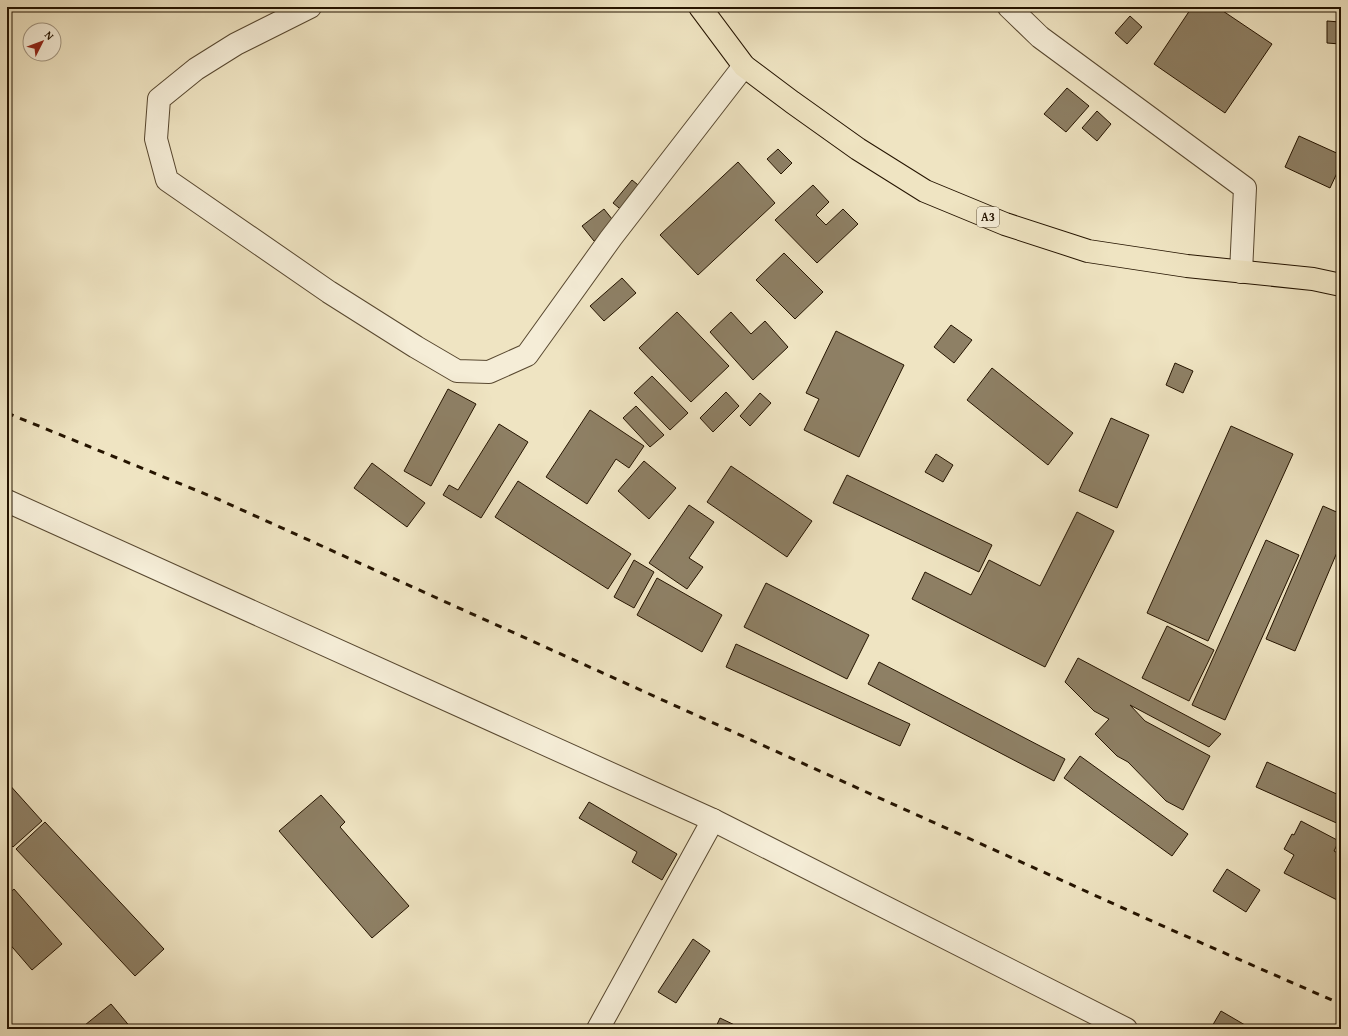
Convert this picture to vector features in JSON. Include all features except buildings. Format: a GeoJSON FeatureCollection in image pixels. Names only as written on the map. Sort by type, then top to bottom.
{"type":"FeatureCollection","features":[{"type":"Feature","properties":{"kind":"highway","name":"A3"},"geometry":{"type":"LineString","coordinates":[[700,7],[744,66],[858,149],[925,191],[1005,224],[1088,250],[1187,266],[1313,279],[1341,284]]}},
{"type":"Feature","properties":{"kind":"street"},"geometry":{"type":"LineString","coordinates":[[310,7],[236,44],[196,69],[159,99],[156,139],[168,180],[329,292],[457,371],[489,372],[527,355],[611,238],[744,66]]}},
{"type":"Feature","properties":{"kind":"street"},"geometry":{"type":"LineString","coordinates":[[1009,7],[1040,38],[1245,188],[1241,272]]}},
{"type":"Feature","properties":{"kind":"street"},"geometry":{"type":"LineString","coordinates":[[7,501],[713,820],[1126,1029]]}},
{"type":"Feature","properties":{"kind":"street"},"geometry":{"type":"LineString","coordinates":[[598,1029],[713,820]]}},
{"type":"Feature","properties":{"kind":"railway"},"geometry":{"type":"LineString","coordinates":[[7,413],[220,500],[1165,927],[1341,1004]]}}]}
